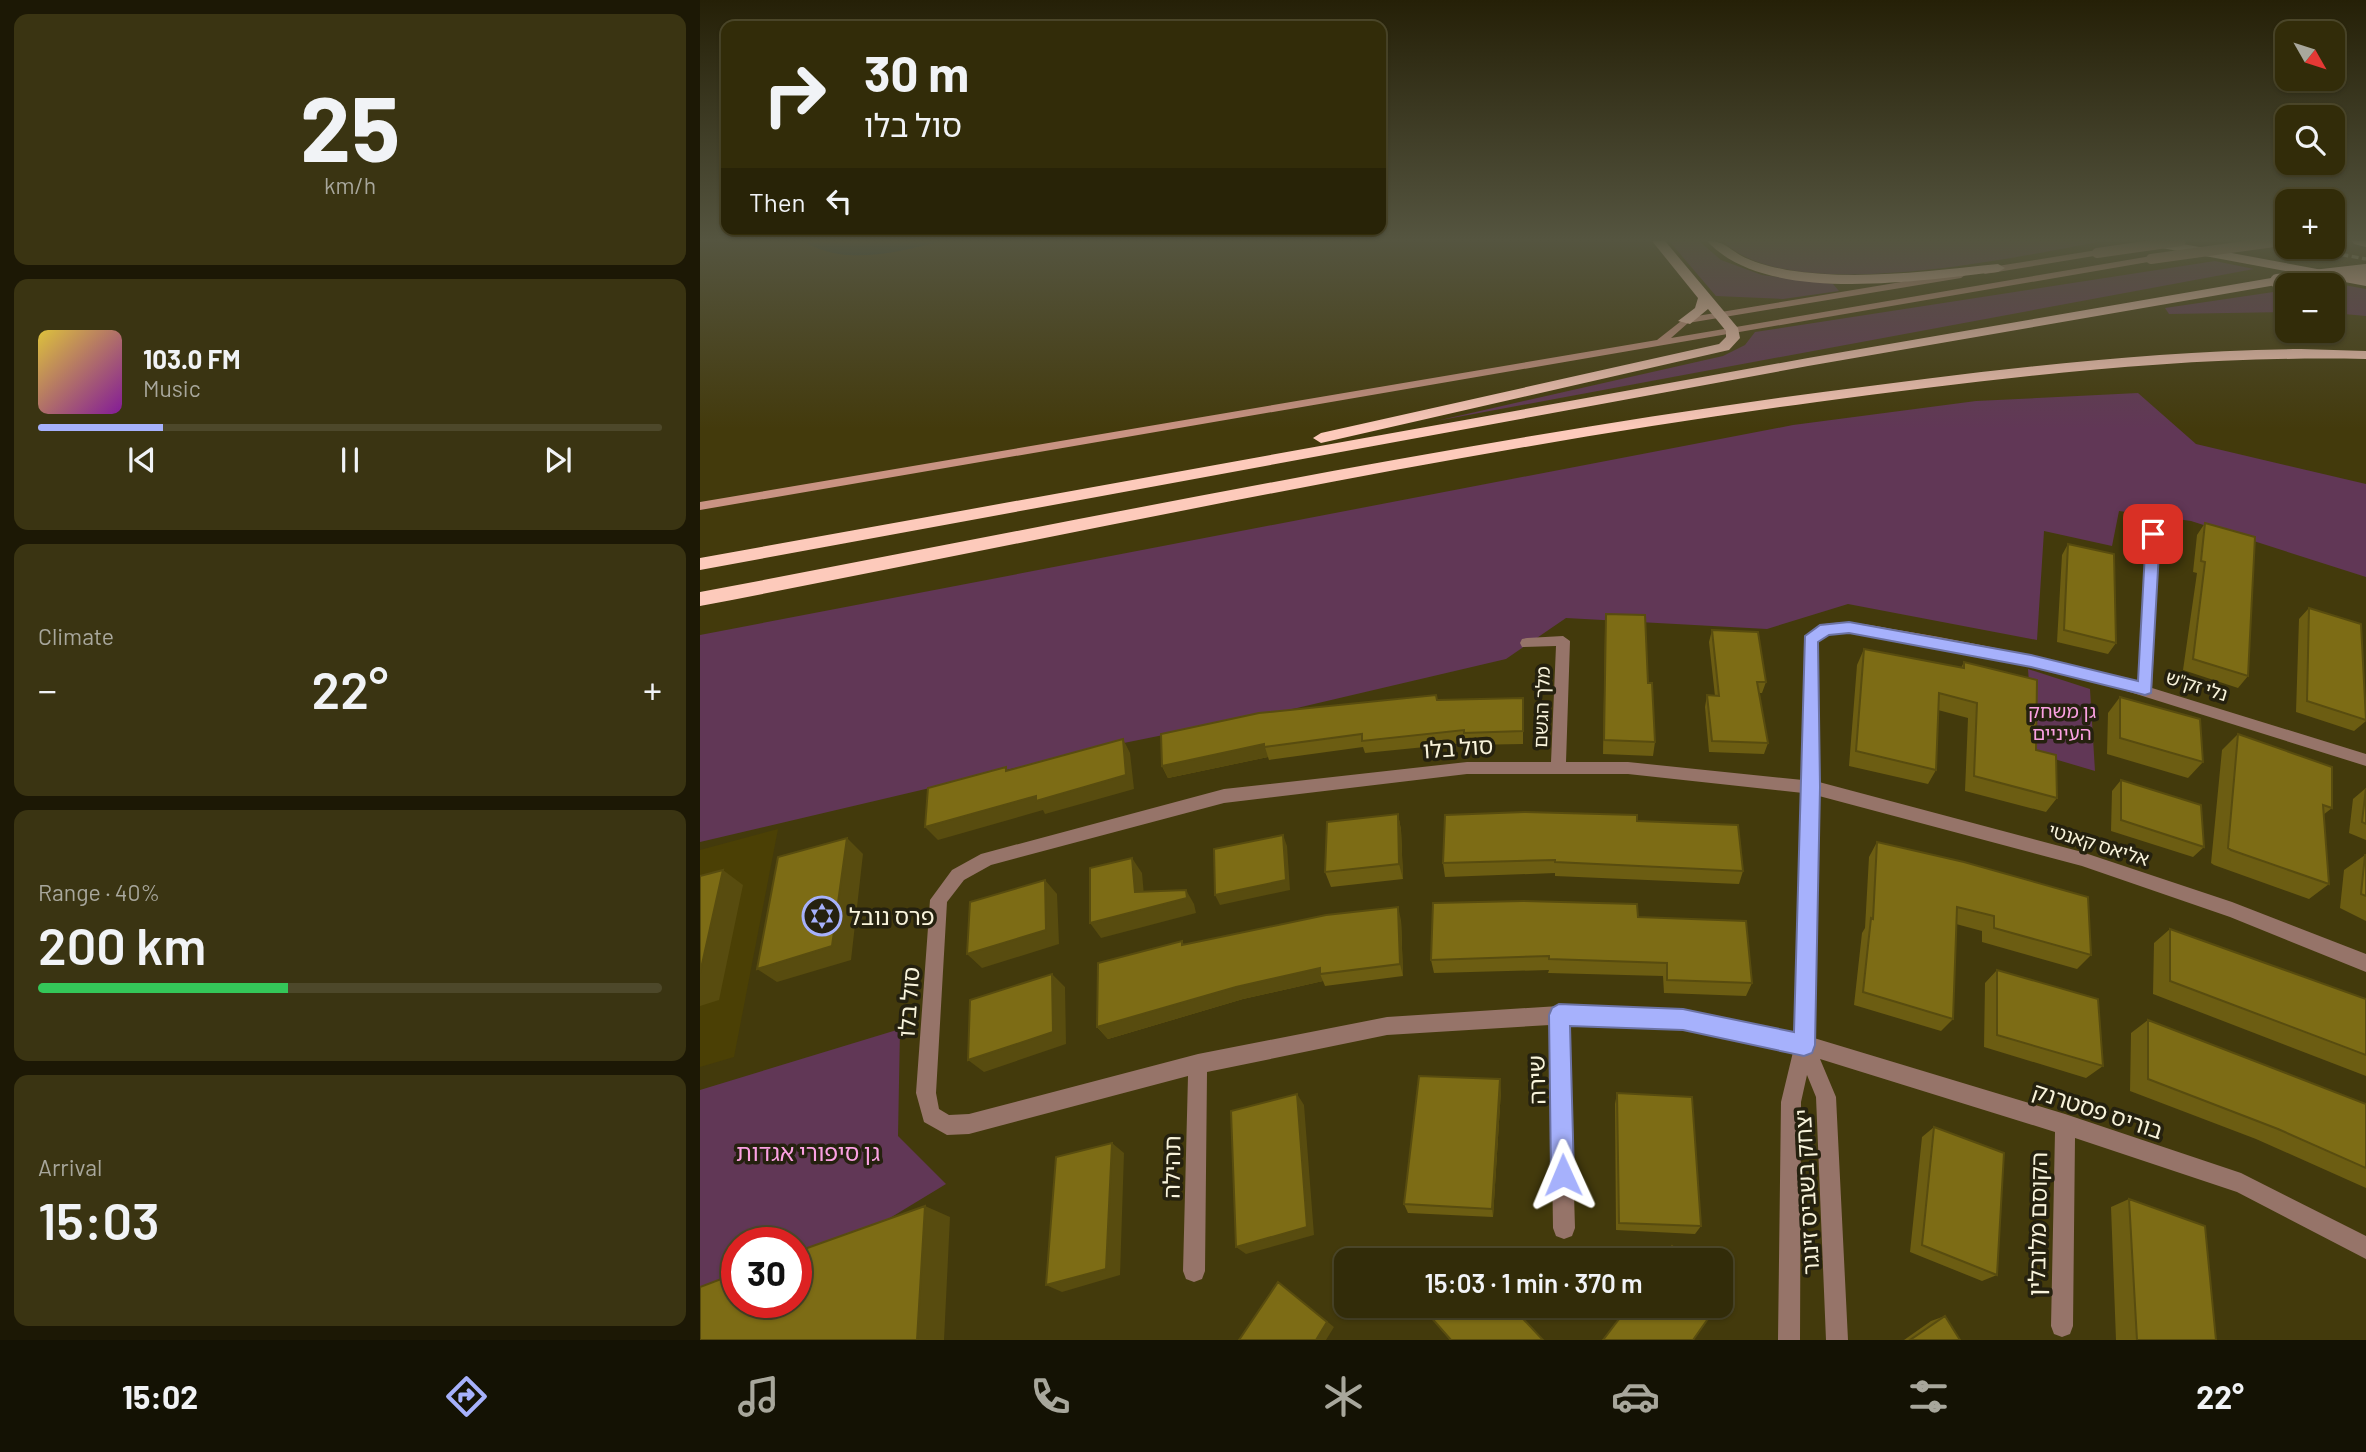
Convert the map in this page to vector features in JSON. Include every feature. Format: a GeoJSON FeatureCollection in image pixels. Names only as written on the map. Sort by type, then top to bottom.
{"type":"FeatureCollection","features":[{"type":"Feature","properties":{"kind":"highway"},"geometry":{"type":"LineString","coordinates":[[1685,321],[1706,304]]}},
{"type":"Feature","properties":{"kind":"highway"},"geometry":{"type":"LineString","coordinates":[[926,525],[1714,351],[1730,343],[1733,331],[1712,304]]}},
{"type":"Feature","properties":{"kind":"highway"},"geometry":{"type":"LineString","coordinates":[[700,564],[2147,304]]}},
{"type":"Feature","properties":{"kind":"highway"},"geometry":{"type":"LineString","coordinates":[[700,599],[1610,426],[2045,367],[2188,355],[2366,355]]}},
{"type":"Feature","properties":{"kind":"highway"},"geometry":{"type":"LineString","coordinates":[[700,606],[1089,525]]}},
{"type":"Feature","properties":{"kind":"street"},"geometry":{"type":"LineString","coordinates":[[1658,345],[1685,321],[1789,304]]}},
{"type":"Feature","properties":{"kind":"street"},"geometry":{"type":"LineString","coordinates":[[700,506],[1892,304]]}},
{"type":"Feature","properties":{"kind":"street"},"geometry":{"type":"LineString","coordinates":[[2145,689],[2153,534]]}},
{"type":"Feature","properties":{"kind":"street","name":"נלי זק\"ש"},"geometry":{"type":"LineString","coordinates":[[1811,640],[1825,629],[1849,627],[2031,661],[2145,689],[2366,760]]}},
{"type":"Feature","properties":{"kind":"street","name":"יצחק בשביס זינגר"},"geometry":{"type":"LineString","coordinates":[[1789,1340],[1791,1102],[1804,1045],[1811,787],[1811,640]]}},
{"type":"Feature","properties":{"kind":"street","name":"מלך הגשם"},"geometry":{"type":"LineString","coordinates":[[1527,643],[1563,641],[1558,768]]}},
{"type":"Feature","properties":{"kind":"street","name":"סול בלו"},"geometry":{"type":"LineString","coordinates":[[1804,1045],[1683,1020],[1559,1015],[1387,1026],[1198,1064],[969,1124],[947,1125],[931,1115],[926,1093],[939,900],[958,875],[986,859],[1224,796],[1466,768],[1628,768],[1811,787]]}},
{"type":"Feature","properties":{"kind":"street","name":"אליאס קאנטי"},"geometry":{"type":"LineString","coordinates":[[1811,787],[2082,859],[2232,910],[2366,963]]}},
{"type":"Feature","properties":{"kind":"street","name":"שירה"},"geometry":{"type":"LineString","coordinates":[[1559,1015],[1564,1228]]}},
{"type":"Feature","properties":{"kind":"street","name":"יצחק בשביס זינגר"},"geometry":{"type":"LineString","coordinates":[[1804,1045],[1826,1097],[1837,1340]]}},
{"type":"Feature","properties":{"kind":"street","name":"בוריס פסטרנק"},"geometry":{"type":"LineString","coordinates":[[1804,1045],[2065,1124],[2241,1183],[2366,1248]]}},
{"type":"Feature","properties":{"kind":"street","name":"תהילה"},"geometry":{"type":"LineString","coordinates":[[1194,1271],[1198,1064]]}},
{"type":"Feature","properties":{"kind":"street","name":"הקוסם מלובלין"},"geometry":{"type":"LineString","coordinates":[[2062,1326],[2065,1124]]}},
{"type":"Feature","properties":{"kind":"shaded area"},"geometry":{"type":"Polygon","coordinates":[[[778,829],[734,1057],[700,1067],[700,850],[778,829]]]}},
{"type":"Feature","properties":{"kind":"green space"},"geometry":{"type":"Polygon","coordinates":[[[1939,304],[2068,304],[1436,421],[1723,356],[1745,345],[1755,332],[1939,304]]]}},
{"type":"Feature","properties":{"kind":"green space"},"geometry":{"type":"Polygon","coordinates":[[[2195,304],[2275,304],[2275,312],[2169,314],[2165,308],[2195,304]]]}},
{"type":"Feature","properties":{"kind":"green space"},"geometry":{"type":"Polygon","coordinates":[[[2345,304],[2366,304],[2366,316],[2345,314],[2345,304]]]}},
{"type":"Feature","properties":{"kind":"green space"},"geometry":{"type":"Polygon","coordinates":[[[2138,393],[2196,444],[2366,484],[2366,577],[2191,521],[2119,511],[2112,546],[2044,531],[2037,640],[1848,604],[1767,629],[1566,618],[1506,659],[1297,708],[1109,746],[700,842],[700,635],[1793,425],[1976,401],[2138,393]]]}},
{"type":"Feature","properties":{"kind":"green space","name":"גן משחק העיניים"},"geometry":{"type":"Polygon","coordinates":[[[2028,669],[2090,689],[2095,771],[2034,753],[2028,669]]]}},
{"type":"Feature","properties":{"kind":"green space","name":"גן סיפורי אגדות"},"geometry":{"type":"Polygon","coordinates":[[[900,1029],[898,1136],[946,1184],[857,1238],[812,1253],[812,1227],[721,1227],[721,1282],[700,1289],[700,1090],[900,1029]]]}},
{"type":"Feature","properties":{"kind":"building"},"geometry":{"type":"Polygon","coordinates":[[[2205,523],[2255,537],[2248,676],[2193,659],[2205,562],[2201,561],[2205,523]]]}},
{"type":"Feature","properties":{"kind":"building"},"geometry":{"type":"Polygon","coordinates":[[[2068,544],[2114,554],[2116,643],[2064,630],[2068,544]]]}},
{"type":"Feature","properties":{"kind":"building"},"geometry":{"type":"Polygon","coordinates":[[[2309,608],[2361,624],[2366,720],[2307,701],[2309,608]]]}},
{"type":"Feature","properties":{"kind":"building"},"geometry":{"type":"Polygon","coordinates":[[[1606,614],[1645,615],[1648,683],[1652,683],[1655,742],[1604,740],[1606,614]]]}},
{"type":"Feature","properties":{"kind":"building"},"geometry":{"type":"Polygon","coordinates":[[[1712,630],[1758,632],[1766,682],[1757,682],[1768,743],[1712,741],[1707,695],[1719,696],[1712,630]]]}},
{"type":"Feature","properties":{"kind":"building"},"geometry":{"type":"Polygon","coordinates":[[[1864,649],[1964,668],[1964,662],[2037,680],[2036,750],[2056,755],[2057,798],[1974,776],[1977,703],[1939,693],[1936,770],[1856,751],[1864,649]]]}},
{"type":"Feature","properties":{"kind":"building"},"geometry":{"type":"Polygon","coordinates":[[[1436,695],[1437,700],[1523,698],[1523,731],[1464,733],[1464,730],[1362,741],[1362,734],[1264,747],[1264,744],[1162,766],[1161,734],[1259,713],[1436,695]]]}},
{"type":"Feature","properties":{"kind":"building"},"geometry":{"type":"Polygon","coordinates":[[[2120,697],[2200,719],[2203,762],[2120,738],[2120,697]]]}},
{"type":"Feature","properties":{"kind":"building"},"geometry":{"type":"Polygon","coordinates":[[[2238,734],[2332,767],[2332,808],[2323,805],[2329,884],[2228,848],[2238,734]]]}},
{"type":"Feature","properties":{"kind":"building"},"geometry":{"type":"Polygon","coordinates":[[[1123,739],[1126,775],[1036,801],[1036,796],[925,827],[928,788],[1006,767],[1006,771],[1123,739]]]}},
{"type":"Feature","properties":{"kind":"building"},"geometry":{"type":"Polygon","coordinates":[[[2121,780],[2201,805],[2204,847],[2121,820],[2121,780]]]}},
{"type":"Feature","properties":{"kind":"building"},"geometry":{"type":"Polygon","coordinates":[[[2366,788],[2366,824],[2362,822],[2366,788]]]}},
{"type":"Feature","properties":{"kind":"building"},"geometry":{"type":"Polygon","coordinates":[[[1525,812],[1637,815],[1637,821],[1738,825],[1743,871],[1555,860],[1443,863],[1445,815],[1525,812]]]}},
{"type":"Feature","properties":{"kind":"building"},"geometry":{"type":"Polygon","coordinates":[[[1398,814],[1399,864],[1325,872],[1327,822],[1398,814]]]}},
{"type":"Feature","properties":{"kind":"building"},"geometry":{"type":"Polygon","coordinates":[[[1283,835],[1286,880],[1215,895],[1214,849],[1283,835]]]}},
{"type":"Feature","properties":{"kind":"building"},"geometry":{"type":"Polygon","coordinates":[[[847,838],[832,946],[757,969],[778,857],[847,838]]]}},
{"type":"Feature","properties":{"kind":"building"},"geometry":{"type":"Polygon","coordinates":[[[1877,842],[1964,862],[2088,897],[2091,955],[1994,928],[1994,916],[1957,907],[1953,1019],[1863,992],[1871,918],[1873,919],[1877,842]]]}},
{"type":"Feature","properties":{"kind":"building"},"geometry":{"type":"Polygon","coordinates":[[[2366,855],[2366,896],[2361,894],[2366,855]]]}},
{"type":"Feature","properties":{"kind":"building"},"geometry":{"type":"Polygon","coordinates":[[[1132,858],[1135,892],[1186,890],[1187,898],[1090,923],[1090,868],[1132,858]]]}},
{"type":"Feature","properties":{"kind":"building"},"geometry":{"type":"Polygon","coordinates":[[[723,870],[700,973],[700,876],[723,870]]]}},
{"type":"Feature","properties":{"kind":"building"},"geometry":{"type":"Polygon","coordinates":[[[1045,880],[1046,930],[967,954],[970,902],[1045,880]]]}},
{"type":"Feature","properties":{"kind":"building"},"geometry":{"type":"Polygon","coordinates":[[[1523,901],[1637,904],[1638,917],[1746,921],[1752,983],[1667,980],[1667,963],[1549,959],[1549,956],[1431,960],[1433,903],[1523,901]]]}},
{"type":"Feature","properties":{"kind":"building"},"geometry":{"type":"Polygon","coordinates":[[[1398,907],[1400,964],[1320,974],[1320,968],[1236,987],[1097,1027],[1098,963],[1182,941],[1182,945],[1326,915],[1398,907]]]}},
{"type":"Feature","properties":{"kind":"building"},"geometry":{"type":"Polygon","coordinates":[[[2170,929],[2366,999],[2366,1055],[2170,981],[2170,929]]]}},
{"type":"Feature","properties":{"kind":"building"},"geometry":{"type":"Polygon","coordinates":[[[1997,970],[2098,999],[2103,1066],[1997,1035],[1997,970]]]}},
{"type":"Feature","properties":{"kind":"building"},"geometry":{"type":"Polygon","coordinates":[[[1052,974],[1053,1032],[968,1060],[970,1000],[1052,974]]]}},
{"type":"Feature","properties":{"kind":"building"},"geometry":{"type":"Polygon","coordinates":[[[2148,1020],[2366,1104],[2366,1168],[2278,1129],[2148,1079],[2148,1020]]]}},
{"type":"Feature","properties":{"kind":"building"},"geometry":{"type":"Polygon","coordinates":[[[1419,1076],[1500,1079],[1492,1209],[1404,1204],[1419,1076]]]}},
{"type":"Feature","properties":{"kind":"building"},"geometry":{"type":"Polygon","coordinates":[[[1617,1093],[1692,1097],[1701,1226],[1619,1223],[1617,1093]]]}},
{"type":"Feature","properties":{"kind":"building"},"geometry":{"type":"Polygon","coordinates":[[[1297,1094],[1307,1227],[1236,1247],[1231,1111],[1297,1094]]]}},
{"type":"Feature","properties":{"kind":"building"},"geometry":{"type":"Polygon","coordinates":[[[1934,1127],[2004,1153],[1997,1275],[1922,1245],[1934,1127]]]}},
{"type":"Feature","properties":{"kind":"building"},"geometry":{"type":"Polygon","coordinates":[[[1112,1143],[1106,1269],[1046,1285],[1056,1157],[1112,1143]]]}},
{"type":"Feature","properties":{"kind":"building"},"geometry":{"type":"Polygon","coordinates":[[[2129,1199],[2205,1226],[2216,1340],[2137,1340],[2129,1199]]]}},
{"type":"Feature","properties":{"kind":"building"},"geometry":{"type":"Polygon","coordinates":[[[925,1206],[917,1340],[700,1340],[700,1287],[721,1279],[721,1318],[812,1318],[812,1246],[925,1206]]]}},
{"type":"Feature","properties":{"kind":"building"},"geometry":{"type":"Polygon","coordinates":[[[1278,1282],[1327,1322],[1316,1340],[1239,1340],[1278,1282]]]}},
{"type":"Feature","properties":{"kind":"building"},"geometry":{"type":"Polygon","coordinates":[[[1945,1316],[1960,1340],[1910,1340],[1945,1316]]]}},
{"type":"Feature","properties":{"kind":"building"},"geometry":{"type":"Polygon","coordinates":[[[1432,1318],[1522,1318],[1543,1340],[1451,1340],[1432,1318]]]}},
{"type":"Feature","properties":{"kind":"building"},"geometry":{"type":"Polygon","coordinates":[[[1620,1318],[1709,1318],[1693,1340],[1603,1340],[1620,1318]]]}},
{"type":"Feature","properties":{"kind":"place","name":"פרס נובל"},"geometry":{"type":"Point","coordinates":[822,916]}},
{"type":"Feature","properties":{"kind":"route"},"geometry":{"type":"LineString","coordinates":[[1563,1175],[1559,1015],[1683,1020],[1804,1045],[1811,787],[1811,640],[1825,629],[1849,627],[1950,644],[2145,689],[2153,534]]}}]}
